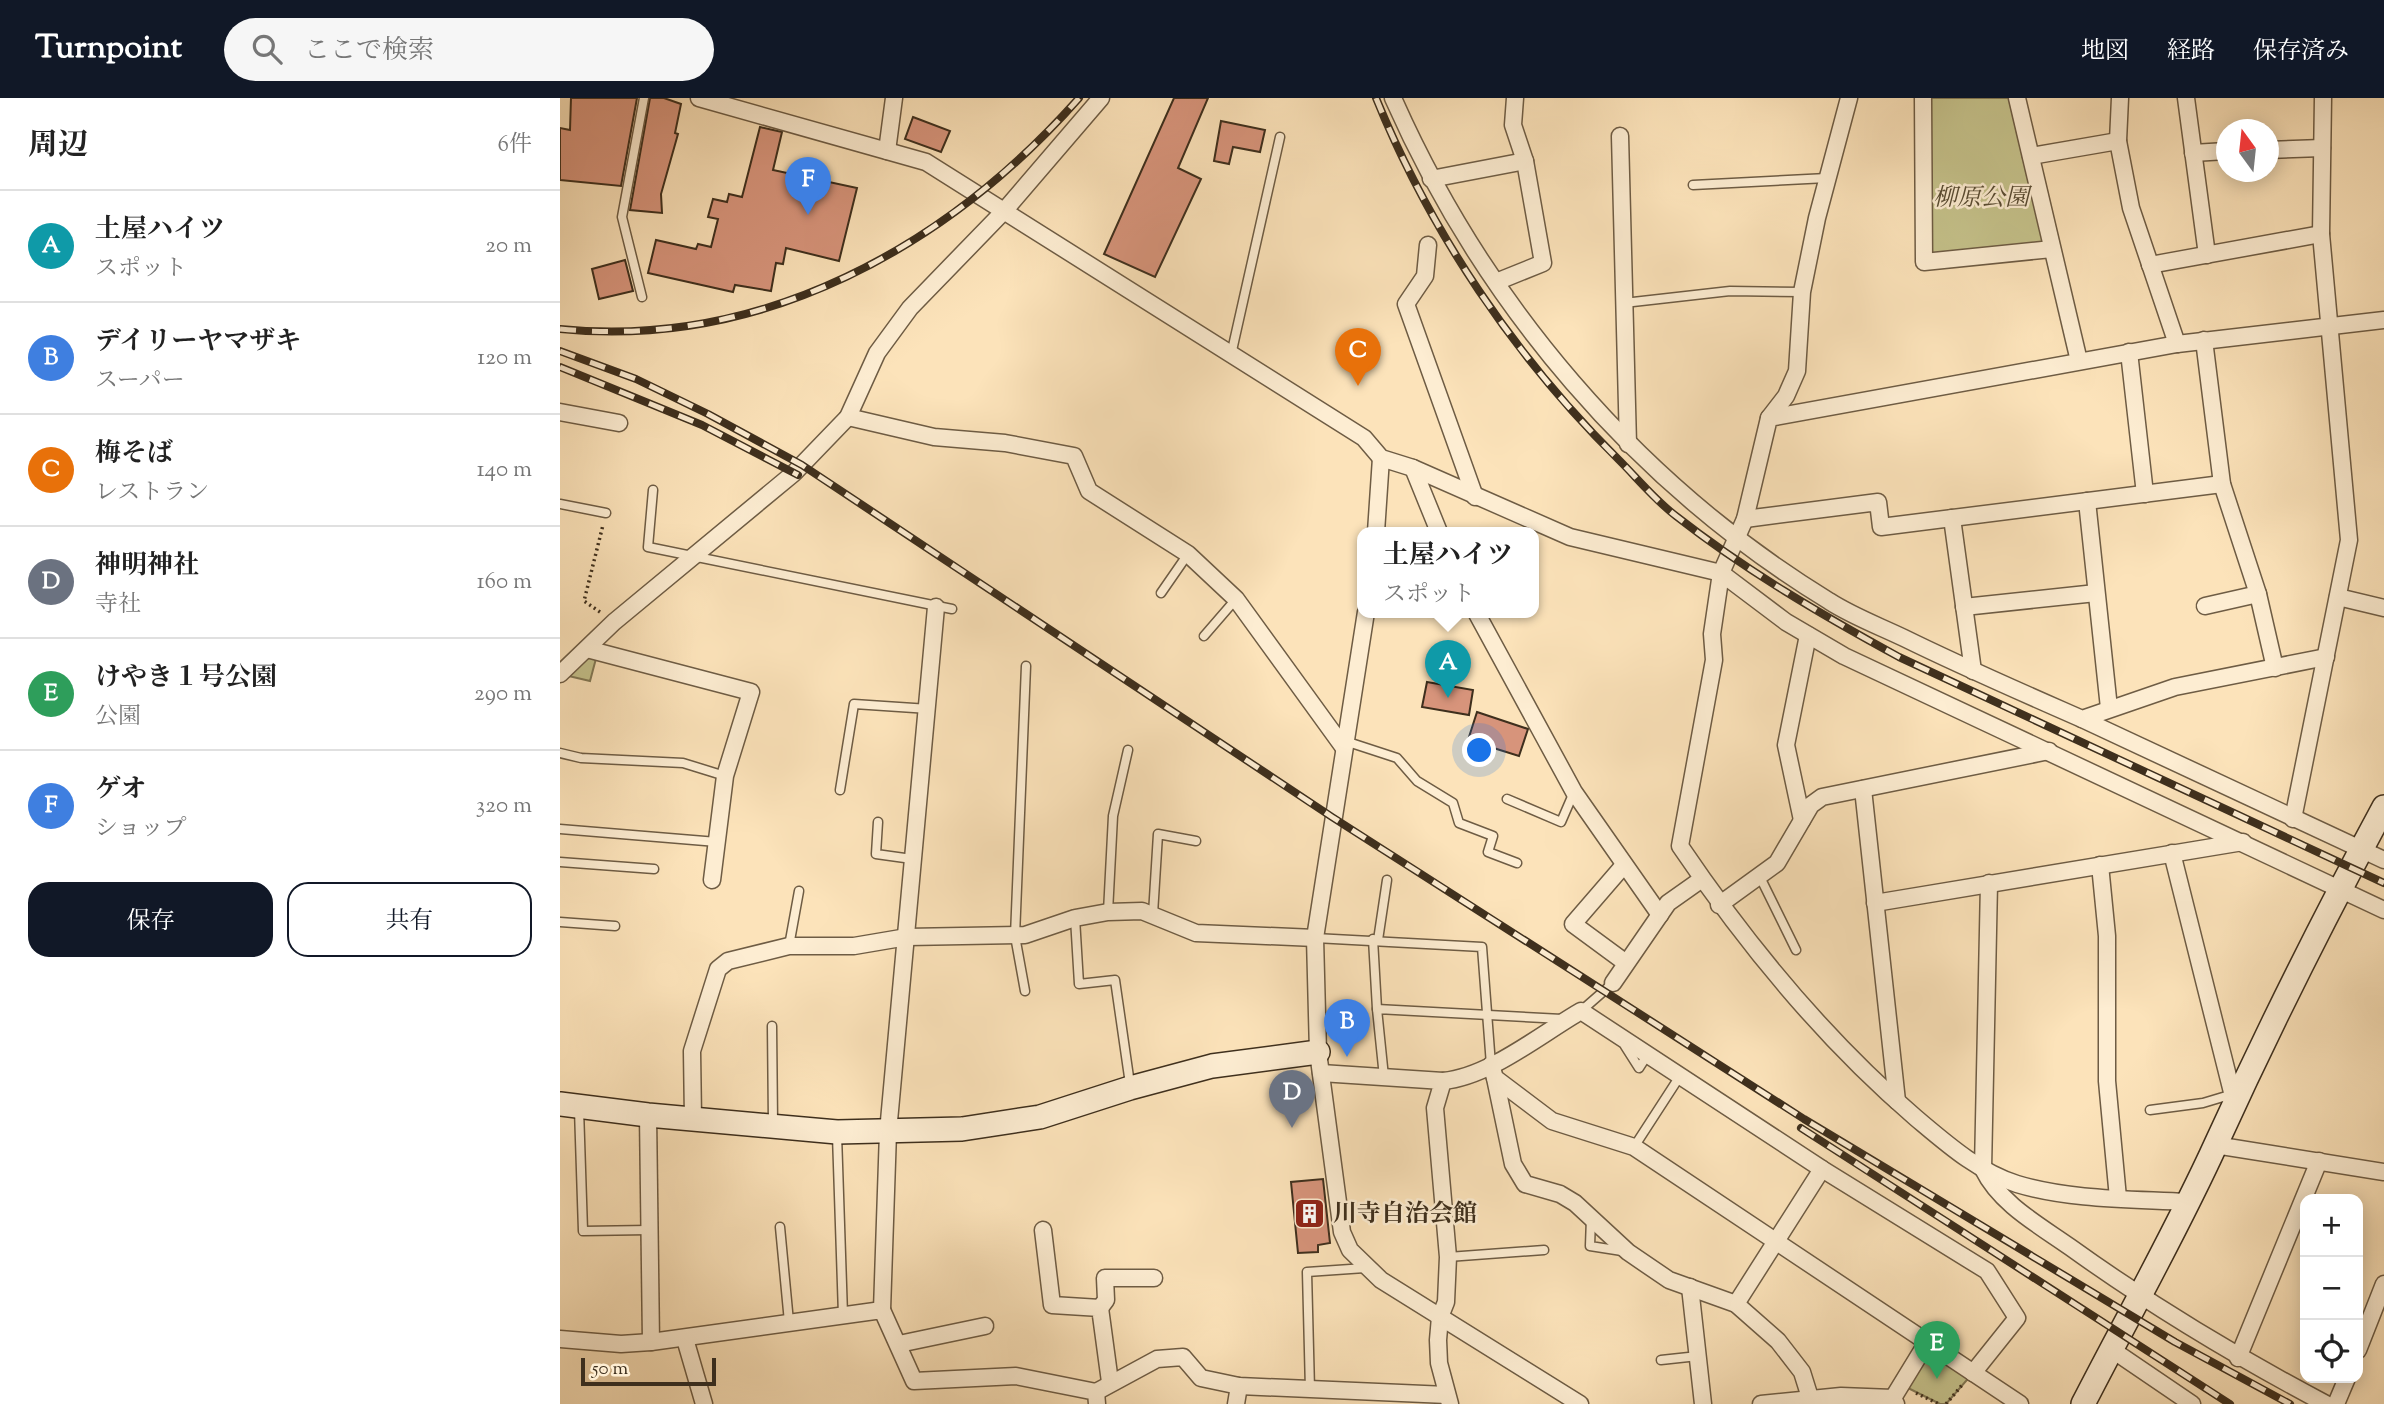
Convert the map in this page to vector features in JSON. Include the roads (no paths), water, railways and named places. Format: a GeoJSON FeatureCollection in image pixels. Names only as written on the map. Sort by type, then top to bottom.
{"type":"FeatureCollection","features":[{"type":"Feature","properties":{"kind":"street"},"geometry":{"type":"LineString","coordinates":[[699,98],[926,162],[1364,438],[1381,458],[1413,468],[1570,537],[1721,573],[1808,635],[1844,656],[2384,910]]}},
{"type":"Feature","properties":{"kind":"street"},"geometry":{"type":"LineString","coordinates":[[560,674],[614,622],[794,472],[848,417],[877,353],[910,308],[1004,210],[1101,98]]}},
{"type":"Feature","properties":{"kind":"street"},"geometry":{"type":"LineString","coordinates":[[1393,98],[1431,179],[1464,238],[1579,393],[1628,444],[1738,538],[1829,602],[2384,860]]}},
{"type":"Feature","properties":{"kind":"street"},"geometry":{"type":"LineString","coordinates":[[1496,282],[1543,263],[1525,161],[1513,125],[1515,98]]}},
{"type":"Feature","properties":{"kind":"street"},"geometry":{"type":"LineString","coordinates":[[1849,98],[1827,178],[1802,292],[1797,371],[1786,396],[1769,418],[1745,519],[1721,573],[1712,634],[1714,660],[1680,846],[1719,905],[1793,995],[1897,1101],[1960,1156],[2017,1184],[2118,1198],[2186,1202]]}},
{"type":"Feature","properties":{"kind":"street"},"geometry":{"type":"LineString","coordinates":[[1923,98],[1924,262],[2052,249]]}},
{"type":"Feature","properties":{"kind":"street"},"geometry":{"type":"LineString","coordinates":[[2017,98],[2079,361]]}},
{"type":"Feature","properties":{"kind":"street"},"geometry":{"type":"LineString","coordinates":[[2120,98],[2118,141],[2131,208],[2177,344]]}},
{"type":"Feature","properties":{"kind":"street"},"geometry":{"type":"LineString","coordinates":[[2186,98],[2207,255]]}},
{"type":"Feature","properties":{"kind":"street"},"geometry":{"type":"LineString","coordinates":[[2293,819],[2349,540],[2321,234],[2323,98]]}},
{"type":"Feature","properties":{"kind":"street"},"geometry":{"type":"LineString","coordinates":[[887,151],[891,100]]}},
{"type":"Feature","properties":{"kind":"street"},"geometry":{"type":"LineString","coordinates":[[1620,136],[1628,444]]}},
{"type":"Feature","properties":{"kind":"street"},"geometry":{"type":"LineString","coordinates":[[2031,156],[2118,141]]}},
{"type":"Feature","properties":{"kind":"street"},"geometry":{"type":"LineString","coordinates":[[2279,150],[2322,148]]}},
{"type":"Feature","properties":{"kind":"street"},"geometry":{"type":"LineString","coordinates":[[2193,153],[2216,152]]}},
{"type":"Feature","properties":{"kind":"street"},"geometry":{"type":"LineString","coordinates":[[1431,179],[1525,161]]}},
{"type":"Feature","properties":{"kind":"street"},"geometry":{"type":"LineString","coordinates":[[2150,265],[2321,234]]}},
{"type":"Feature","properties":{"kind":"street"},"geometry":{"type":"LineString","coordinates":[[1428,245],[1425,276],[1406,303],[1475,496]]}},
{"type":"Feature","properties":{"kind":"street"},"geometry":{"type":"LineString","coordinates":[[1769,418],[2177,344],[2384,320]]}},
{"type":"Feature","properties":{"kind":"street"},"geometry":{"type":"LineString","coordinates":[[2204,341],[2222,484],[2258,594],[2275,668]]}},
{"type":"Feature","properties":{"kind":"street"},"geometry":{"type":"LineString","coordinates":[[2129,352],[2145,494]]}},
{"type":"Feature","properties":{"kind":"street"},"geometry":{"type":"LineString","coordinates":[[560,412],[618,423]]}},
{"type":"Feature","properties":{"kind":"street"},"geometry":{"type":"LineString","coordinates":[[848,417],[934,438],[1005,443],[1074,456],[1089,491],[1188,554],[1236,599],[1345,745]]}},
{"type":"Feature","properties":{"kind":"street"},"geometry":{"type":"LineString","coordinates":[[1376,527],[1381,458]]}},
{"type":"Feature","properties":{"kind":"street"},"geometry":{"type":"LineString","coordinates":[[1413,468],[1437,527]]}},
{"type":"Feature","properties":{"kind":"street"},"geometry":{"type":"LineString","coordinates":[[1745,519],[1878,502],[1881,527],[2222,484]]}},
{"type":"Feature","properties":{"kind":"street"},"geometry":{"type":"LineString","coordinates":[[2087,501],[2109,708]]}},
{"type":"Feature","properties":{"kind":"street"},"geometry":{"type":"LineString","coordinates":[[1952,518],[1973,671]]}},
{"type":"Feature","properties":{"kind":"street"},"geometry":{"type":"LineString","coordinates":[[1964,607],[2096,593]]}},
{"type":"Feature","properties":{"kind":"street"},"geometry":{"type":"LineString","coordinates":[[2205,606],[2258,594]]}},
{"type":"Feature","properties":{"kind":"street"},"geometry":{"type":"LineString","coordinates":[[2339,597],[2384,608]]}},
{"type":"Feature","properties":{"kind":"street"},"geometry":{"type":"LineString","coordinates":[[944,608],[929,709],[912,859],[888,1132],[882,1310],[915,1381],[1016,1376],[1096,1398],[1110,1382],[1157,1359],[1183,1357],[1201,1378],[1239,1386],[1449,1399],[1439,1363],[1440,1317],[1446,1302],[1448,1256],[1436,1108],[1443,1082]]}},
{"type":"Feature","properties":{"kind":"street"},"geometry":{"type":"LineString","coordinates":[[1365,618],[1315,938],[1320,1063],[1342,1232],[1350,1250],[1365,1268],[1580,1404]]}},
{"type":"Feature","properties":{"kind":"street"},"geometry":{"type":"LineString","coordinates":[[1479,618],[1574,792],[1660,915]]}},
{"type":"Feature","properties":{"kind":"street"},"geometry":{"type":"LineString","coordinates":[[1802,820],[1786,745],[1808,635]]}},
{"type":"Feature","properties":{"kind":"street"},"geometry":{"type":"LineString","coordinates":[[587,649],[751,692],[726,776],[712,880]]}},
{"type":"Feature","properties":{"kind":"street"},"geometry":{"type":"LineString","coordinates":[[2082,719],[2175,687],[2326,657]]}},
{"type":"Feature","properties":{"kind":"street"},"geometry":{"type":"LineString","coordinates":[[1719,905],[1777,863],[1811,805],[1822,797],[2049,751]]}},
{"type":"Feature","properties":{"kind":"street"},"geometry":{"type":"LineString","coordinates":[[1863,789],[1897,1101]]}},
{"type":"Feature","properties":{"kind":"street"},"geometry":{"type":"LineString","coordinates":[[2083,1404],[2215,1145],[2233,1097],[2384,807]]}},
{"type":"Feature","properties":{"kind":"street"},"geometry":{"type":"LineString","coordinates":[[1875,903],[2243,842]]}},
{"type":"Feature","properties":{"kind":"street"},"geometry":{"type":"LineString","coordinates":[[2172,853],[2233,1097]]}},
{"type":"Feature","properties":{"kind":"street"},"geometry":{"type":"LineString","coordinates":[[1624,865],[1573,924],[1626,963]]}},
{"type":"Feature","properties":{"kind":"street"},"geometry":{"type":"LineString","coordinates":[[2100,865],[2107,936],[2107,1081],[2118,1198]]}},
{"type":"Feature","properties":{"kind":"street"},"geometry":{"type":"LineString","coordinates":[[1613,983],[1668,903],[1702,879]]}},
{"type":"Feature","properties":{"kind":"street"},"geometry":{"type":"LineString","coordinates":[[1989,883],[1983,1169],[1991,1186],[2026,1216],[2138,1295],[2238,1358],[2326,1404]]}},
{"type":"Feature","properties":{"kind":"street"},"geometry":{"type":"LineString","coordinates":[[693,1119],[692,1051],[718,969],[727,961],[789,946],[854,946],[907,937],[1014,936],[1075,918],[1108,912],[1153,914],[1196,933],[1315,938]]}},
{"type":"Feature","properties":{"kind":"street"},"geometry":{"type":"LineString","coordinates":[[570,1105],[648,1115],[837,1132],[962,1129],[1040,1117],[1130,1088],[1212,1066],[1320,1063],[1384,1077],[1443,1082],[1458,1080],[1493,1072],[1574,1015],[1619,1035],[1822,1169],[1987,1271],[2017,1318],[1973,1373]]}},
{"type":"Feature","properties":{"kind":"street"},"geometry":{"type":"LineString","coordinates":[[1493,1072],[1552,1121],[1634,1147],[1926,1344],[2020,1404]]}},
{"type":"Feature","properties":{"kind":"street"},"geometry":{"type":"LineString","coordinates":[[1493,1072],[1513,1164],[1525,1184],[1560,1194],[1628,1252],[1669,1280],[1736,1304],[1778,1341],[1802,1372],[1811,1401]]}},
{"type":"Feature","properties":{"kind":"street"},"geometry":{"type":"LineString","coordinates":[[648,1115],[651,1342]]}},
{"type":"Feature","properties":{"kind":"street"},"geometry":{"type":"LineString","coordinates":[[2215,1145],[2384,1172]]}},
{"type":"Feature","properties":{"kind":"street"},"geometry":{"type":"LineString","coordinates":[[2238,1358],[2319,1161]]}},
{"type":"Feature","properties":{"kind":"street"},"geometry":{"type":"LineString","coordinates":[[1736,1304],[1774,1240],[1822,1169]]}},
{"type":"Feature","properties":{"kind":"street"},"geometry":{"type":"LineString","coordinates":[[1043,1230],[1052,1305],[1100,1308]]}},
{"type":"Feature","properties":{"kind":"street"},"geometry":{"type":"LineString","coordinates":[[1110,1382],[1100,1308],[1106,1300],[1105,1278],[1154,1278]]}},
{"type":"Feature","properties":{"kind":"street"},"geometry":{"type":"LineString","coordinates":[[2363,1337],[2384,1284]]}},
{"type":"Feature","properties":{"kind":"street"},"geometry":{"type":"LineString","coordinates":[[1690,1287],[1703,1404]]}},
{"type":"Feature","properties":{"kind":"street"},"geometry":{"type":"LineString","coordinates":[[560,1339],[621,1344],[685,1339],[882,1310]]}},
{"type":"Feature","properties":{"kind":"street"},"geometry":{"type":"LineString","coordinates":[[899,1344],[985,1326]]}},
{"type":"Feature","properties":{"kind":"street"},"geometry":{"type":"LineString","coordinates":[[685,1339],[704,1404]]}},
{"type":"Feature","properties":{"kind":"street"},"geometry":{"type":"LineString","coordinates":[[1761,1404],[1897,1395],[1926,1344]]}},
{"type":"Feature","properties":{"kind":"street"},"geometry":{"type":"LineString","coordinates":[[2111,1349],[2192,1404]]}},
{"type":"Feature","properties":{"kind":"street"},"geometry":{"type":"LineString","coordinates":[[2336,1404],[2345,1383]]}},
{"type":"Feature","properties":{"kind":"street"},"geometry":{"type":"LineString","coordinates":[[1237,1404],[1239,1386]]}},
{"type":"Feature","properties":{"kind":"lane"},"geometry":{"type":"LineString","coordinates":[[642,297],[622,217],[644,98]]}},
{"type":"Feature","properties":{"kind":"lane"},"geometry":{"type":"LineString","coordinates":[[1231,355],[1280,137]]}},
{"type":"Feature","properties":{"kind":"lane"},"geometry":{"type":"LineString","coordinates":[[1693,185],[1827,178]]}},
{"type":"Feature","properties":{"kind":"lane"},"geometry":{"type":"LineString","coordinates":[[1624,303],[1730,291],[1802,292]]}},
{"type":"Feature","properties":{"kind":"lane"},"geometry":{"type":"LineString","coordinates":[[653,490],[648,547],[944,608]]}},
{"type":"Feature","properties":{"kind":"lane"},"geometry":{"type":"LineString","coordinates":[[560,504],[606,513]]}},
{"type":"Feature","properties":{"kind":"lane"},"geometry":{"type":"LineString","coordinates":[[1161,593],[1188,554]]}},
{"type":"Feature","properties":{"kind":"lane"},"geometry":{"type":"LineString","coordinates":[[1204,636],[1236,599]]}},
{"type":"Feature","properties":{"kind":"lane"},"geometry":{"type":"LineString","coordinates":[[1025,991],[1014,936],[1026,666]]}},
{"type":"Feature","properties":{"kind":"lane"},"geometry":{"type":"LineString","coordinates":[[840,790],[854,704],[929,709]]}},
{"type":"Feature","properties":{"kind":"lane"},"geometry":{"type":"LineString","coordinates":[[1345,745],[1397,758],[1417,781],[1453,803],[1459,823],[1493,836],[1488,852],[1517,863]]}},
{"type":"Feature","properties":{"kind":"lane"},"geometry":{"type":"LineString","coordinates":[[1108,912],[1113,816],[1128,750]]}},
{"type":"Feature","properties":{"kind":"lane"},"geometry":{"type":"LineString","coordinates":[[560,753],[581,758],[683,763],[726,776]]}},
{"type":"Feature","properties":{"kind":"lane"},"geometry":{"type":"LineString","coordinates":[[1507,799],[1561,822],[1574,792]]}},
{"type":"Feature","properties":{"kind":"lane"},"geometry":{"type":"LineString","coordinates":[[878,822],[876,854],[912,859]]}},
{"type":"Feature","properties":{"kind":"lane"},"geometry":{"type":"LineString","coordinates":[[560,829],[717,842]]}},
{"type":"Feature","properties":{"kind":"lane"},"geometry":{"type":"LineString","coordinates":[[1153,914],[1158,834],[1196,842]]}},
{"type":"Feature","properties":{"kind":"lane"},"geometry":{"type":"LineString","coordinates":[[560,863],[654,869]]}},
{"type":"Feature","properties":{"kind":"lane"},"geometry":{"type":"LineString","coordinates":[[1760,877],[1796,950]]}},
{"type":"Feature","properties":{"kind":"lane"},"geometry":{"type":"LineString","coordinates":[[1384,1077],[1377,1009],[1376,939],[1387,880]]}},
{"type":"Feature","properties":{"kind":"lane"},"geometry":{"type":"LineString","coordinates":[[789,946],[799,891]]}},
{"type":"Feature","properties":{"kind":"lane"},"geometry":{"type":"LineString","coordinates":[[1075,918],[1079,984],[1115,980],[1130,1088]]}},
{"type":"Feature","properties":{"kind":"lane"},"geometry":{"type":"LineString","coordinates":[[560,922],[615,926]]}},
{"type":"Feature","properties":{"kind":"lane"},"geometry":{"type":"LineString","coordinates":[[1315,938],[1376,939],[1482,947],[1493,1072]]}},
{"type":"Feature","properties":{"kind":"lane"},"geometry":{"type":"LineString","coordinates":[[1377,1009],[1488,1015],[1574,1015],[1613,983]]}},
{"type":"Feature","properties":{"kind":"lane"},"geometry":{"type":"LineString","coordinates":[[772,1026],[774,1126]]}},
{"type":"Feature","properties":{"kind":"lane"},"geometry":{"type":"LineString","coordinates":[[1634,1147],[1681,1074]]}},
{"type":"Feature","properties":{"kind":"lane"},"geometry":{"type":"LineString","coordinates":[[2150,1110],[2233,1097]]}},
{"type":"Feature","properties":{"kind":"lane"},"geometry":{"type":"LineString","coordinates":[[570,1105],[583,1231],[649,1230]]}},
{"type":"Feature","properties":{"kind":"lane"},"geometry":{"type":"LineString","coordinates":[[837,1132],[843,1315]]}},
{"type":"Feature","properties":{"kind":"lane"},"geometry":{"type":"LineString","coordinates":[[780,1227],[789,1322]]}},
{"type":"Feature","properties":{"kind":"lane"},"geometry":{"type":"LineString","coordinates":[[1448,1256],[1544,1250]]}},
{"type":"Feature","properties":{"kind":"lane"},"geometry":{"type":"LineString","coordinates":[[1310,1390],[1307,1272],[1365,1268]]}},
{"type":"Feature","properties":{"kind":"lane"},"geometry":{"type":"LineString","coordinates":[[1661,1360],[1698,1356]]}},
{"type":"Feature","properties":{"kind":"railway"},"geometry":{"type":"LineString","coordinates":[[560,329],[635,331],[708,322],[779,304],[846,277],[910,242],[971,200],[1027,152],[1079,98]]}},
{"type":"Feature","properties":{"kind":"railway"},"geometry":{"type":"LineString","coordinates":[[1376,98],[1398,148],[1450,245],[1511,336],[1581,420],[1653,496],[1676,516],[1784,591],[1899,657],[2384,883]]}},
{"type":"Feature","properties":{"kind":"railway"},"geometry":{"type":"LineString","coordinates":[[560,351],[636,379],[802,465],[1332,817],[1804,1119],[2175,1342],[2290,1404]]}},
{"type":"Feature","properties":{"kind":"railway"},"geometry":{"type":"LineString","coordinates":[[560,367],[702,425],[798,475]]}},
{"type":"Feature","properties":{"kind":"railway"},"geometry":{"type":"LineString","coordinates":[[1801,1128],[2230,1404]]}},
{"type":"Feature","properties":{"kind":"place","name":"ゲオ"},"geometry":{"type":"Point","coordinates":[808,215]}},
{"type":"Feature","properties":{"kind":"place","name":"梅そば"},"geometry":{"type":"Point","coordinates":[1358,386]}},
{"type":"Feature","properties":{"kind":"place","name":"土屋ハイツ"},"geometry":{"type":"Point","coordinates":[1448,698]}},
{"type":"Feature","properties":{"kind":"place","name":"デイリーヤマザキ"},"geometry":{"type":"Point","coordinates":[1347,1057]}},
{"type":"Feature","properties":{"kind":"place","name":"神明神社"},"geometry":{"type":"Point","coordinates":[1292,1128]}},
{"type":"Feature","properties":{"kind":"place","name":"川寺自治会館"},"geometry":{"type":"Point","coordinates":[1310,1213]}},
{"type":"Feature","properties":{"kind":"place","name":"けやき１号公園"},"geometry":{"type":"Point","coordinates":[1937,1379]}},
{"type":"Feature","properties":{"kind":"park label","name":"柳原公園"},"geometry":{"type":"Point","coordinates":[1981,197]}}]}
